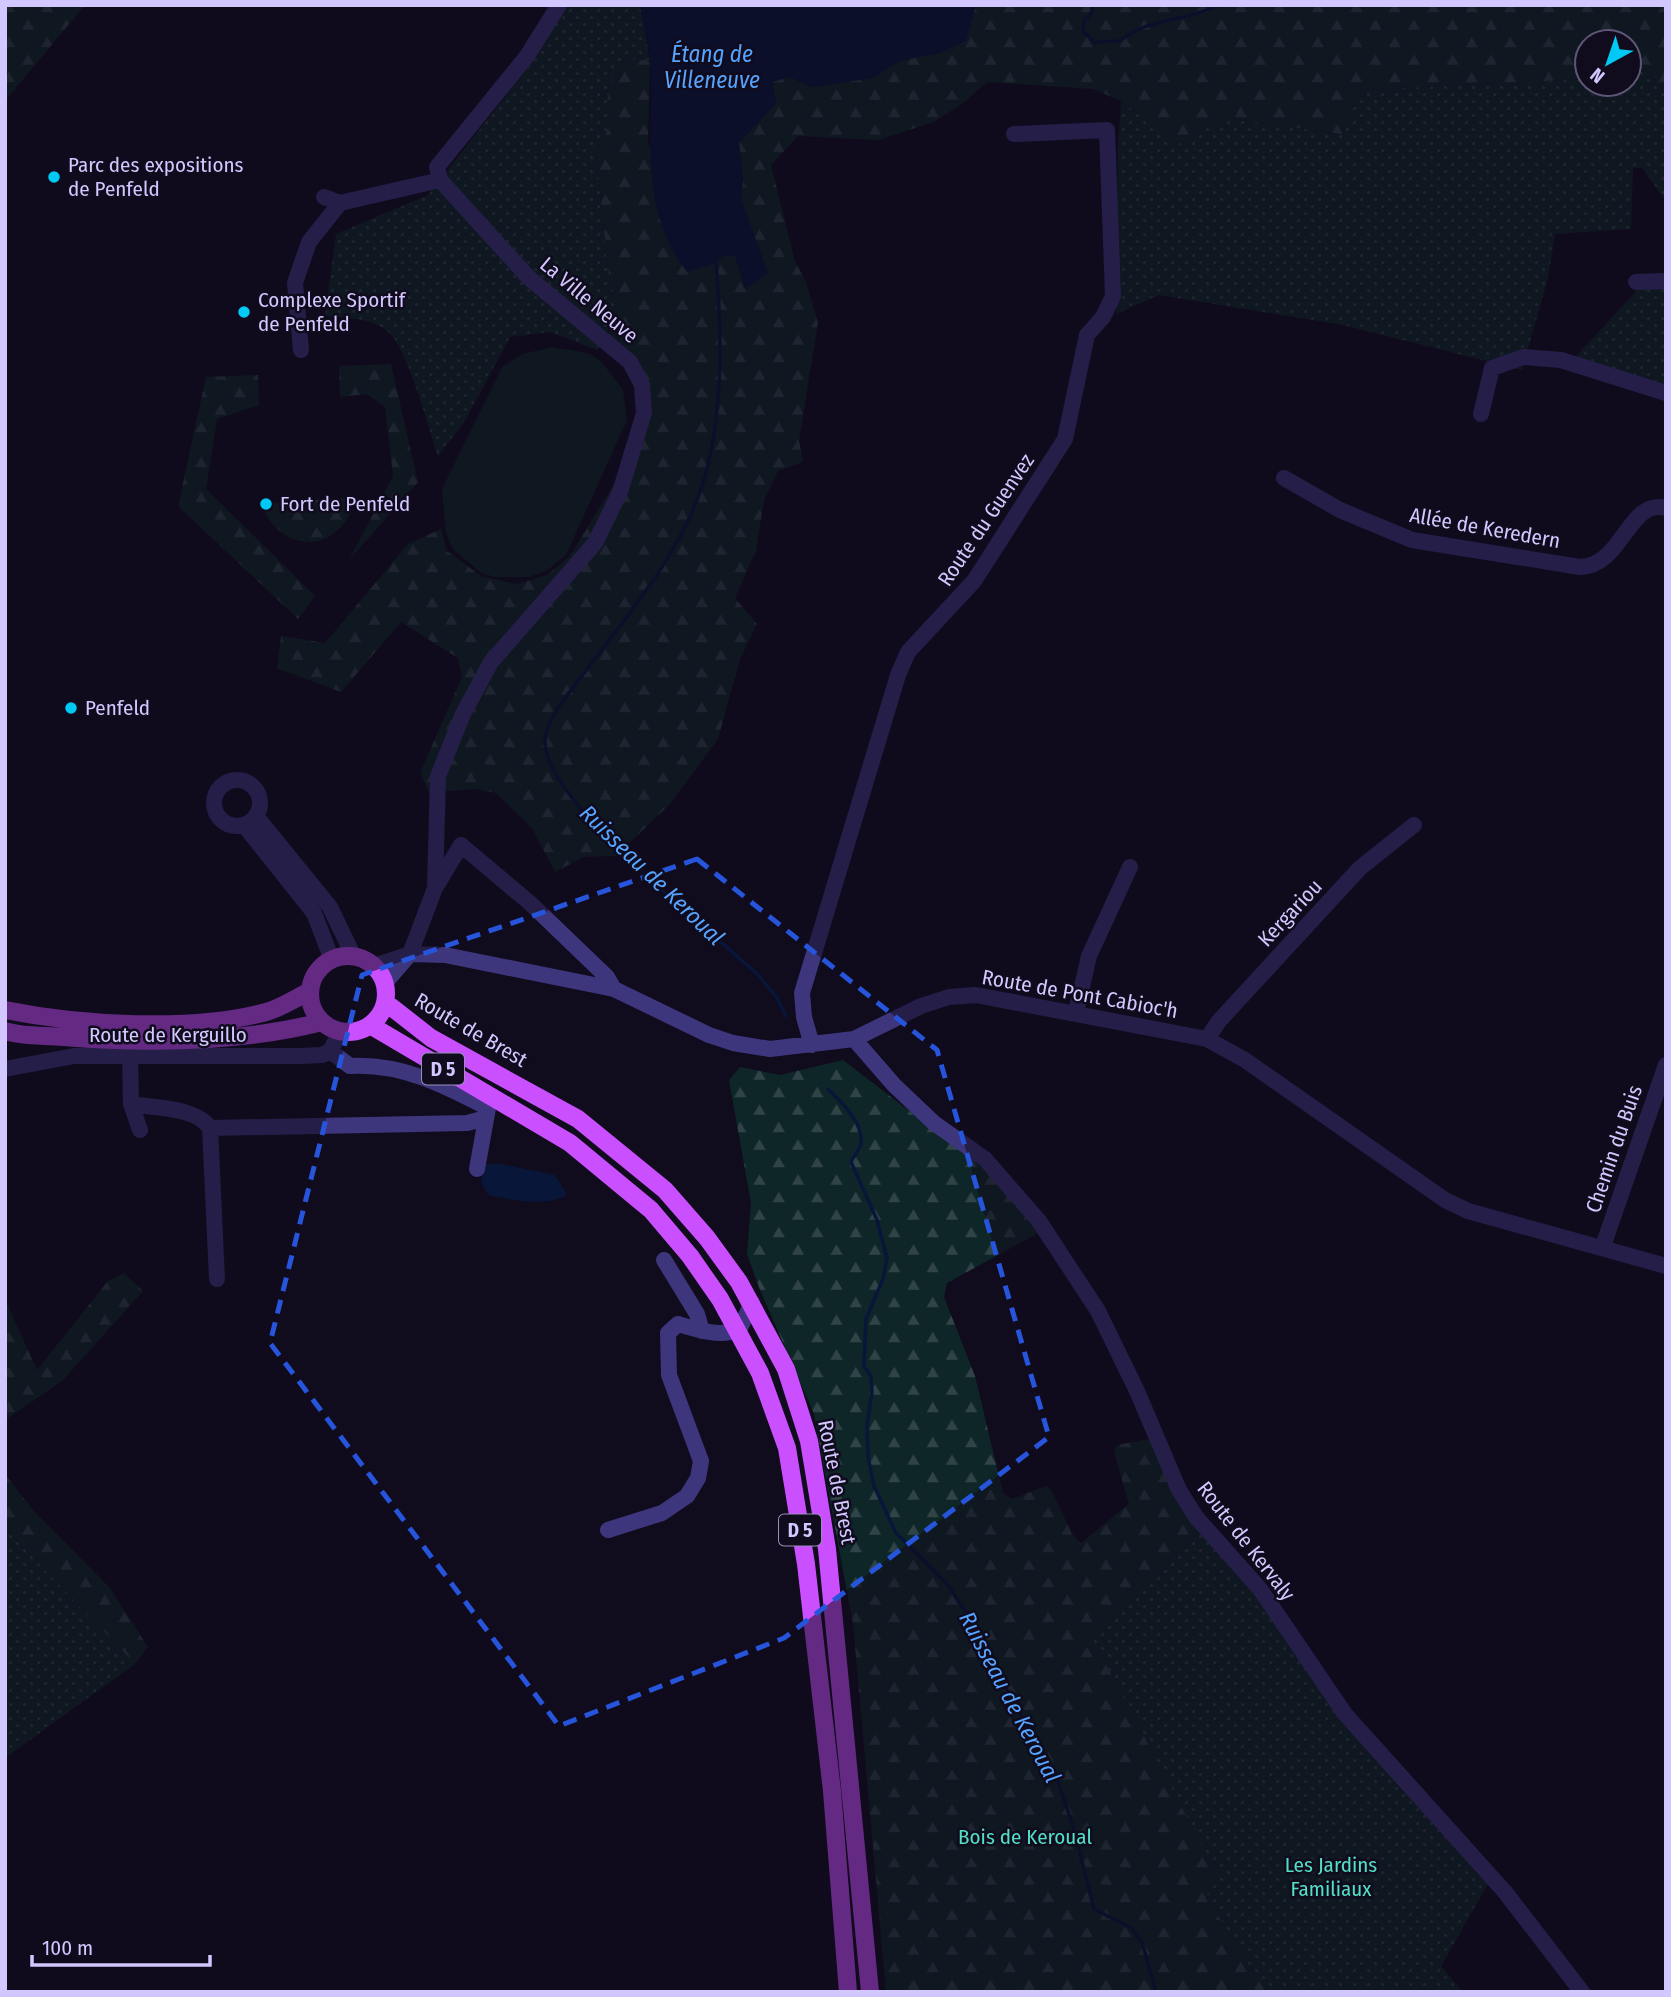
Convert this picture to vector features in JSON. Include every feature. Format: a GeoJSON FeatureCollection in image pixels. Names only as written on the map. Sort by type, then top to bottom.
{"type":"FeatureCollection","features":[{"type":"Feature","properties":{"kind":"main road"},"geometry":{"type":"LineString","coordinates":[[354,957],[374,967],[385,993],[380,1015],[370,1025],[356,1031],[341,1031],[322,1022],[315,1013],[310,992],[313,978],[332,960],[354,957]]}},
{"type":"Feature","properties":{"kind":"main road"},"geometry":{"type":"LineString","coordinates":[[5,1010],[55,1020],[93,1023],[217,1022],[268,1012],[310,992]]}},
{"type":"Feature","properties":{"kind":"main road","name":"Route de Brest"},"geometry":{"type":"LineString","coordinates":[[385,993],[431,1038],[578,1119],[616,1147],[682,1209],[707,1238],[752,1303],[786,1368],[809,1441],[828,1561],[870,1992]]}},
{"type":"Feature","properties":{"kind":"main road"},"geometry":{"type":"LineString","coordinates":[[5,1031],[87,1039],[176,1040],[269,1035],[322,1022]]}},
{"type":"Feature","properties":{"kind":"main road","name":"Route de Brest"},"geometry":{"type":"LineString","coordinates":[[370,1025],[570,1143],[605,1170],[651,1210],[690,1256],[739,1330],[760,1373],[787,1448],[804,1551],[832,1791],[848,1992]]}},
{"type":"Feature","properties":{"kind":"street"},"geometry":{"type":"LineString","coordinates":[[324,197],[340,203],[440,180],[437,167],[527,56],[559,5]]}},
{"type":"Feature","properties":{"kind":"street","name":"Route du Guenvez"},"geometry":{"type":"LineString","coordinates":[[812,1045],[804,1017],[802,993],[898,675],[908,652],[974,581],[1065,439],[1087,335],[1102,317],[1112,296],[1107,131],[1014,134]]}},
{"type":"Feature","properties":{"kind":"street","name":"La Ville Neuve"},"geometry":{"type":"LineString","coordinates":[[435,888],[439,776],[463,714],[491,662],[595,543],[620,492],[644,413],[642,385],[630,362],[529,278],[440,180]]}},
{"type":"Feature","properties":{"kind":"street"},"geometry":{"type":"LineString","coordinates":[[301,350],[295,283],[309,242],[340,203]]}},
{"type":"Feature","properties":{"kind":"street"},"geometry":{"type":"LineString","coordinates":[[1636,282],[1666,281]]}},
{"type":"Feature","properties":{"kind":"street"},"geometry":{"type":"LineString","coordinates":[[1481,414],[1492,368],[1523,357],[1561,360],[1666,393]]}},
{"type":"Feature","properties":{"kind":"street","name":"Allée de Keredern"},"geometry":{"type":"LineString","coordinates":[[1284,478],[1340,510],[1412,540],[1580,567],[1589,567],[1606,558],[1636,517],[1649,508],[1666,508]]}},
{"type":"Feature","properties":{"kind":"street"},"geometry":{"type":"LineString","coordinates":[[332,960],[314,913],[250,820],[330,907],[354,957]]}},
{"type":"Feature","properties":{"kind":"street","name":"Kergariou"},"geometry":{"type":"LineString","coordinates":[[1207,1039],[1219,1021],[1360,868],[1415,825]]}},
{"type":"Feature","properties":{"kind":"street"},"geometry":{"type":"LineString","coordinates":[[385,993],[410,954],[435,888],[461,845],[530,903],[607,977],[614,989]]}},
{"type":"Feature","properties":{"kind":"street"},"geometry":{"type":"LineString","coordinates":[[1076,1013],[1089,956],[1130,867]]}},
{"type":"Feature","properties":{"kind":"street","name":"Route de Pont Cabioc'h"},"geometry":{"type":"LineString","coordinates":[[374,967],[410,954],[445,955],[614,989],[733,1043],[770,1049],[854,1039],[921,1006],[949,997],[976,995],[1207,1039],[1245,1060],[1444,1200],[1468,1211],[1603,1246],[1666,1266]]}},
{"type":"Feature","properties":{"kind":"street"},"geometry":{"type":"LineString","coordinates":[[341,1031],[330,1051],[350,1066],[375,1065],[407,1072],[446,1086],[488,1108],[478,1169]]}},
{"type":"Feature","properties":{"kind":"street","name":"Route de Kervaly"},"geometry":{"type":"LineString","coordinates":[[854,1039],[894,1086],[934,1123],[985,1159],[1038,1221],[1098,1311],[1137,1391],[1179,1490],[1196,1517],[1260,1589],[1345,1714],[1504,1892],[1582,1992]]}},
{"type":"Feature","properties":{"kind":"street","name":"Route de Kerguillo"},"geometry":{"type":"LineString","coordinates":[[5,1069],[74,1056],[301,1056],[322,1055],[330,1051]]}},
{"type":"Feature","properties":{"kind":"street"},"geometry":{"type":"LineString","coordinates":[[130,1054],[131,1104],[140,1130]]}},
{"type":"Feature","properties":{"kind":"street","name":"Chemin du Buis"},"geometry":{"type":"LineString","coordinates":[[1603,1246],[1666,1065]]}},
{"type":"Feature","properties":{"kind":"street"},"geometry":{"type":"LineString","coordinates":[[131,1104],[192,1115],[204,1119],[210,1128],[217,1279]]}},
{"type":"Feature","properties":{"kind":"street"},"geometry":{"type":"LineString","coordinates":[[210,1128],[467,1123],[486,1118]]}},
{"type":"Feature","properties":{"kind":"street"},"geometry":{"type":"LineString","coordinates":[[664,1260],[698,1314],[702,1331]]}},
{"type":"Feature","properties":{"kind":"street"},"geometry":{"type":"LineString","coordinates":[[608,1530],[662,1513],[687,1496],[698,1478],[701,1461],[669,1376],[666,1344],[668,1332],[678,1324],[702,1331],[729,1333],[739,1330],[752,1303]]}},
{"type":"Feature","properties":{"kind":"highlighted area"},"geometry":{"type":"Polygon","coordinates":[[[697,859],[937,1050],[1049,1437],[784,1638],[559,1726],[270,1343],[362,975],[697,859]]]}},
{"type":"Feature","properties":{"kind":"green space"},"geometry":{"type":"Polygon","coordinates":[[[5,5],[85,5],[5,101],[5,5]]]}},
{"type":"Feature","properties":{"kind":"green space"},"geometry":{"type":"Polygon","coordinates":[[[566,5],[640,5],[650,60],[624,59],[607,90],[611,122],[596,153],[608,271],[618,314],[597,350],[550,332],[510,337],[465,421],[438,456],[410,370],[395,339],[373,323],[325,316],[336,234],[428,195],[534,60],[566,5]]]}},
{"type":"Feature","properties":{"kind":"green space"},"geometry":{"type":"Polygon","coordinates":[[[976,5],[1666,5],[1666,92],[1643,73],[1643,28],[1573,28],[1573,80],[1359,90],[1341,134],[1225,118],[1178,144],[1121,101],[1093,89],[987,82],[963,103],[934,122],[878,140],[798,136],[771,165],[795,261],[806,282],[818,323],[799,440],[803,462],[778,471],[764,500],[756,550],[735,598],[757,624],[740,659],[718,739],[670,804],[616,856],[584,857],[555,872],[532,828],[496,793],[475,789],[429,792],[420,773],[462,677],[458,658],[401,622],[341,692],[277,668],[281,636],[325,643],[408,544],[441,529],[447,551],[481,576],[517,584],[547,575],[570,556],[634,451],[642,385],[605,340],[618,314],[608,271],[596,153],[611,122],[607,90],[624,59],[650,60],[648,143],[716,263],[724,256],[735,256],[745,288],[767,273],[741,198],[743,178],[739,143],[776,103],[772,81],[790,77],[811,87],[873,78],[899,61],[939,53],[965,41],[976,5]]]}},
{"type":"Feature","properties":{"kind":"green space"},"geometry":{"type":"Polygon","coordinates":[[[1643,73],[1666,92],[1666,201],[1642,168],[1633,168],[1631,229],[1555,234],[1548,278],[1522,370],[1343,325],[1159,295],[1116,314],[1121,101],[1178,144],[1225,118],[1341,134],[1359,90],[1573,80],[1573,98],[1643,98],[1643,73]]]}},
{"type":"Feature","properties":{"kind":"green space"},"geometry":{"type":"Polygon","coordinates":[[[1641,286],[1666,286],[1666,395],[1567,366],[1641,286]]]}},
{"type":"Feature","properties":{"kind":"green space"},"geometry":{"type":"Polygon","coordinates":[[[552,347],[588,353],[601,361],[623,390],[627,420],[566,555],[546,571],[529,577],[495,577],[481,573],[453,549],[446,533],[442,489],[502,367],[523,354],[552,347]]]}},
{"type":"Feature","properties":{"kind":"green space"},"geometry":{"type":"Polygon","coordinates":[[[391,364],[418,482],[349,560],[393,476],[385,407],[367,394],[340,397],[339,366],[391,364]]]}},
{"type":"Feature","properties":{"kind":"green space"},"geometry":{"type":"Polygon","coordinates":[[[258,375],[259,405],[217,419],[206,489],[315,596],[298,619],[178,506],[206,377],[258,375]]]}},
{"type":"Feature","properties":{"kind":"green space"},"geometry":{"type":"Polygon","coordinates":[[[356,497],[349,516],[339,529],[326,538],[312,542],[283,534],[271,522],[261,504],[356,497]]]}},
{"type":"Feature","properties":{"kind":"green space","name":"Bois de Keroual"},"geometry":{"type":"Polygon","coordinates":[[[843,1060],[994,1176],[1040,1232],[947,1283],[944,1297],[975,1376],[1003,1493],[1012,1499],[1046,1486],[1052,1491],[1072,1534],[1081,1543],[1129,1504],[1114,1452],[1117,1445],[1149,1439],[1199,1531],[1090,1634],[1218,1876],[1206,1897],[1266,1992],[886,1992],[853,1624],[814,1414],[747,1254],[751,1203],[729,1080],[740,1067],[780,1075],[843,1060]]]}},
{"type":"Feature","properties":{"kind":"green space"},"geometry":{"type":"Polygon","coordinates":[[[124,1273],[143,1291],[62,1381],[5,1420],[5,1307],[8,1306],[37,1370],[108,1281],[124,1273]]]}},
{"type":"Feature","properties":{"kind":"green space"},"geometry":{"type":"Polygon","coordinates":[[[5,1474],[32,1509],[110,1588],[148,1647],[135,1664],[5,1528],[5,1474]]]}},
{"type":"Feature","properties":{"kind":"green space"},"geometry":{"type":"Polygon","coordinates":[[[5,1528],[135,1664],[5,1758],[5,1528]]]}},
{"type":"Feature","properties":{"kind":"green space","name":"Les Jardins Familiaux"},"geometry":{"type":"Polygon","coordinates":[[[1199,1531],[1249,1586],[1488,1884],[1441,1966],[1463,1992],[1266,1992],[1206,1897],[1090,1634],[1199,1531]]]}},
{"type":"Feature","properties":{"kind":"water","name":"Étang de Villeneuve"},"geometry":{"type":"Polygon","coordinates":[[[640,5],[976,5],[966,41],[939,53],[899,61],[873,78],[811,87],[790,77],[772,82],[776,103],[739,143],[743,178],[741,199],[768,273],[746,289],[735,256],[724,256],[716,263],[687,272],[661,223],[652,172],[650,64],[640,5]]]}},
{"type":"Feature","properties":{"kind":"water"},"geometry":{"type":"Polygon","coordinates":[[[486,1164],[501,1164],[555,1175],[567,1195],[540,1202],[491,1196],[482,1181],[486,1164]]]}},
{"type":"Feature","properties":{"kind":"waterway"},"geometry":{"type":"LineString","coordinates":[[1092,5],[1092,12],[1084,21],[1083,31],[1094,42],[1120,41],[1142,28],[1219,5]]}},
{"type":"Feature","properties":{"kind":"waterway"},"geometry":{"type":"LineString","coordinates":[[1391,5],[1407,5]]}},
{"type":"Feature","properties":{"kind":"waterway","name":"Ruisseau de Keroual"},"geometry":{"type":"LineString","coordinates":[[716,263],[720,375],[714,432],[702,486],[676,545],[638,602],[557,709],[547,730],[545,744],[553,769],[573,799],[601,831],[669,897],[756,973],[776,996],[786,1016]]}},
{"type":"Feature","properties":{"kind":"waterway","name":"Ruisseau de Keroual"},"geometry":{"type":"LineString","coordinates":[[828,1089],[859,1127],[861,1145],[851,1162],[877,1220],[887,1258],[883,1279],[866,1319],[864,1366],[871,1377],[872,1392],[867,1425],[868,1457],[874,1486],[896,1533],[947,1584],[988,1645],[1001,1679],[1059,1785],[1073,1826],[1094,1909],[1131,1928],[1142,1942],[1156,1992]]}},
{"type":"Feature","properties":{"kind":"place","name":"Parc des expositions de Penfeld"},"geometry":{"type":"Point","coordinates":[54,177]}},
{"type":"Feature","properties":{"kind":"place","name":"Complexe Sportif de Penfeld"},"geometry":{"type":"Point","coordinates":[244,312]}},
{"type":"Feature","properties":{"kind":"place","name":"Fort de Penfeld"},"geometry":{"type":"Point","coordinates":[266,504]}},
{"type":"Feature","properties":{"kind":"place","name":"Penfeld"},"geometry":{"type":"Point","coordinates":[71,708]}}]}
